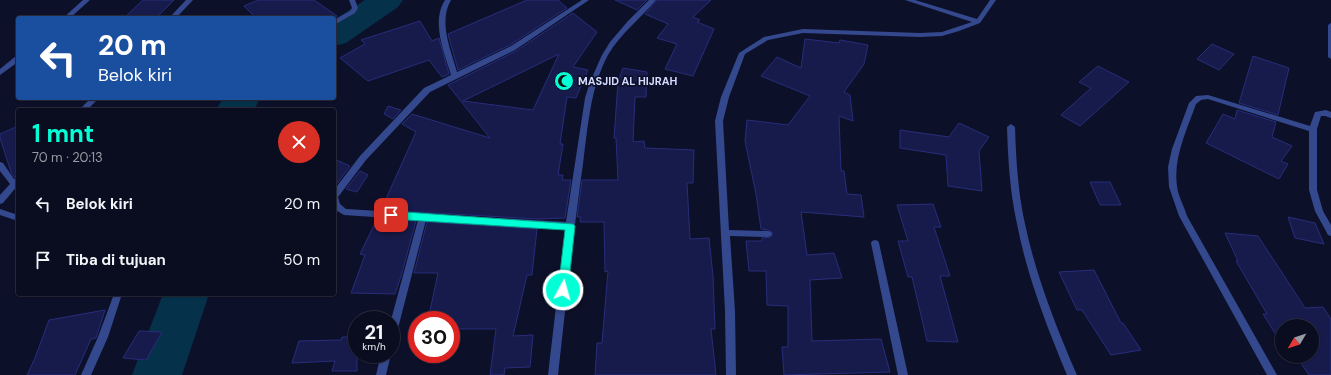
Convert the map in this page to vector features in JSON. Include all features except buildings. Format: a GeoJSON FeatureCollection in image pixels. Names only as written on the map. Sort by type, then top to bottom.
{"type":"FeatureCollection","features":[{"type":"Feature","properties":{"kind":"street"},"geometry":{"type":"LineString","coordinates":[[68,16],[87,0]]}},
{"type":"Feature","properties":{"kind":"street"},"geometry":{"type":"LineString","coordinates":[[174,16],[190,0]]}},
{"type":"Feature","properties":{"kind":"street"},"geometry":{"type":"LineString","coordinates":[[336,22],[353,12],[355,8],[352,0]]}},
{"type":"Feature","properties":{"kind":"street"},"geometry":{"type":"LineString","coordinates":[[448,0],[443,9],[443,34],[455,76]]}},
{"type":"Feature","properties":{"kind":"street"},"geometry":{"type":"LineString","coordinates":[[336,193],[363,158],[427,90],[513,48],[586,0]]}},
{"type":"Feature","properties":{"kind":"street"},"geometry":{"type":"LineString","coordinates":[[553,375],[570,226],[589,98],[594,79],[603,57],[616,37],[654,0]]}},
{"type":"Feature","properties":{"kind":"street"},"geometry":{"type":"LineString","coordinates":[[908,0],[978,22]]}},
{"type":"Feature","properties":{"kind":"street"},"geometry":{"type":"LineString","coordinates":[[731,375],[730,310],[719,121],[725,97],[742,53],[766,38],[803,31],[920,35],[942,34],[958,30],[978,22],[993,0]]}},
{"type":"Feature","properties":{"kind":"street"},"geometry":{"type":"LineString","coordinates":[[1331,26],[1331,58]]}},
{"type":"Feature","properties":{"kind":"street"},"geometry":{"type":"LineString","coordinates":[[0,73],[16,60]]}},
{"type":"Feature","properties":{"kind":"street"},"geometry":{"type":"LineString","coordinates":[[1272,375],[1183,216],[1173,187],[1172,167],[1176,149],[1193,102],[1200,98],[1208,98],[1312,129]]}},
{"type":"Feature","properties":{"kind":"street"},"geometry":{"type":"LineString","coordinates":[[85,108],[93,100]]}},
{"type":"Feature","properties":{"kind":"street"},"geometry":{"type":"LineString","coordinates":[[1331,115],[1321,113],[1318,114],[1312,129],[1313,190],[1319,211],[1331,233]]}},
{"type":"Feature","properties":{"kind":"street"},"geometry":{"type":"LineString","coordinates":[[1011,126],[1012,159],[1023,233],[1029,257],[1072,375]]}},
{"type":"Feature","properties":{"kind":"street"},"geometry":{"type":"LineString","coordinates":[[0,165],[16,182],[0,201]]}},
{"type":"Feature","properties":{"kind":"street"},"geometry":{"type":"LineString","coordinates":[[336,206],[344,212],[570,226]]}},
{"type":"Feature","properties":{"kind":"street"},"geometry":{"type":"LineString","coordinates":[[0,212],[16,217]]}},
{"type":"Feature","properties":{"kind":"street"},"geometry":{"type":"LineString","coordinates":[[398,311],[423,217]]}},
{"type":"Feature","properties":{"kind":"street"},"geometry":{"type":"LineString","coordinates":[[726,233],[768,234]]}},
{"type":"Feature","properties":{"kind":"street"},"geometry":{"type":"LineString","coordinates":[[875,243],[903,375]]}},
{"type":"Feature","properties":{"kind":"street"},"geometry":{"type":"LineString","coordinates":[[86,375],[104,337],[117,296]]}},
{"type":"Feature","properties":{"kind":"street"},"geometry":{"type":"LineString","coordinates":[[381,375],[384,363]]}},
{"type":"Feature","properties":{"kind":"waterway"},"geometry":{"type":"LineString","coordinates":[[336,34],[387,0]]}},
{"type":"Feature","properties":{"kind":"waterway"},"geometry":{"type":"LineString","coordinates":[[236,108],[241,100]]}},
{"type":"Feature","properties":{"kind":"waterway"},"geometry":{"type":"LineString","coordinates":[[157,375],[185,296]]}},
{"type":"Feature","properties":{"kind":"place","name":"MASJID AL HIJRAH"},"geometry":{"type":"Point","coordinates":[564,81]}},
{"type":"Feature","properties":{"kind":"route"},"geometry":{"type":"LineString","coordinates":[[391,215],[570,226],[563,290]]}}]}
